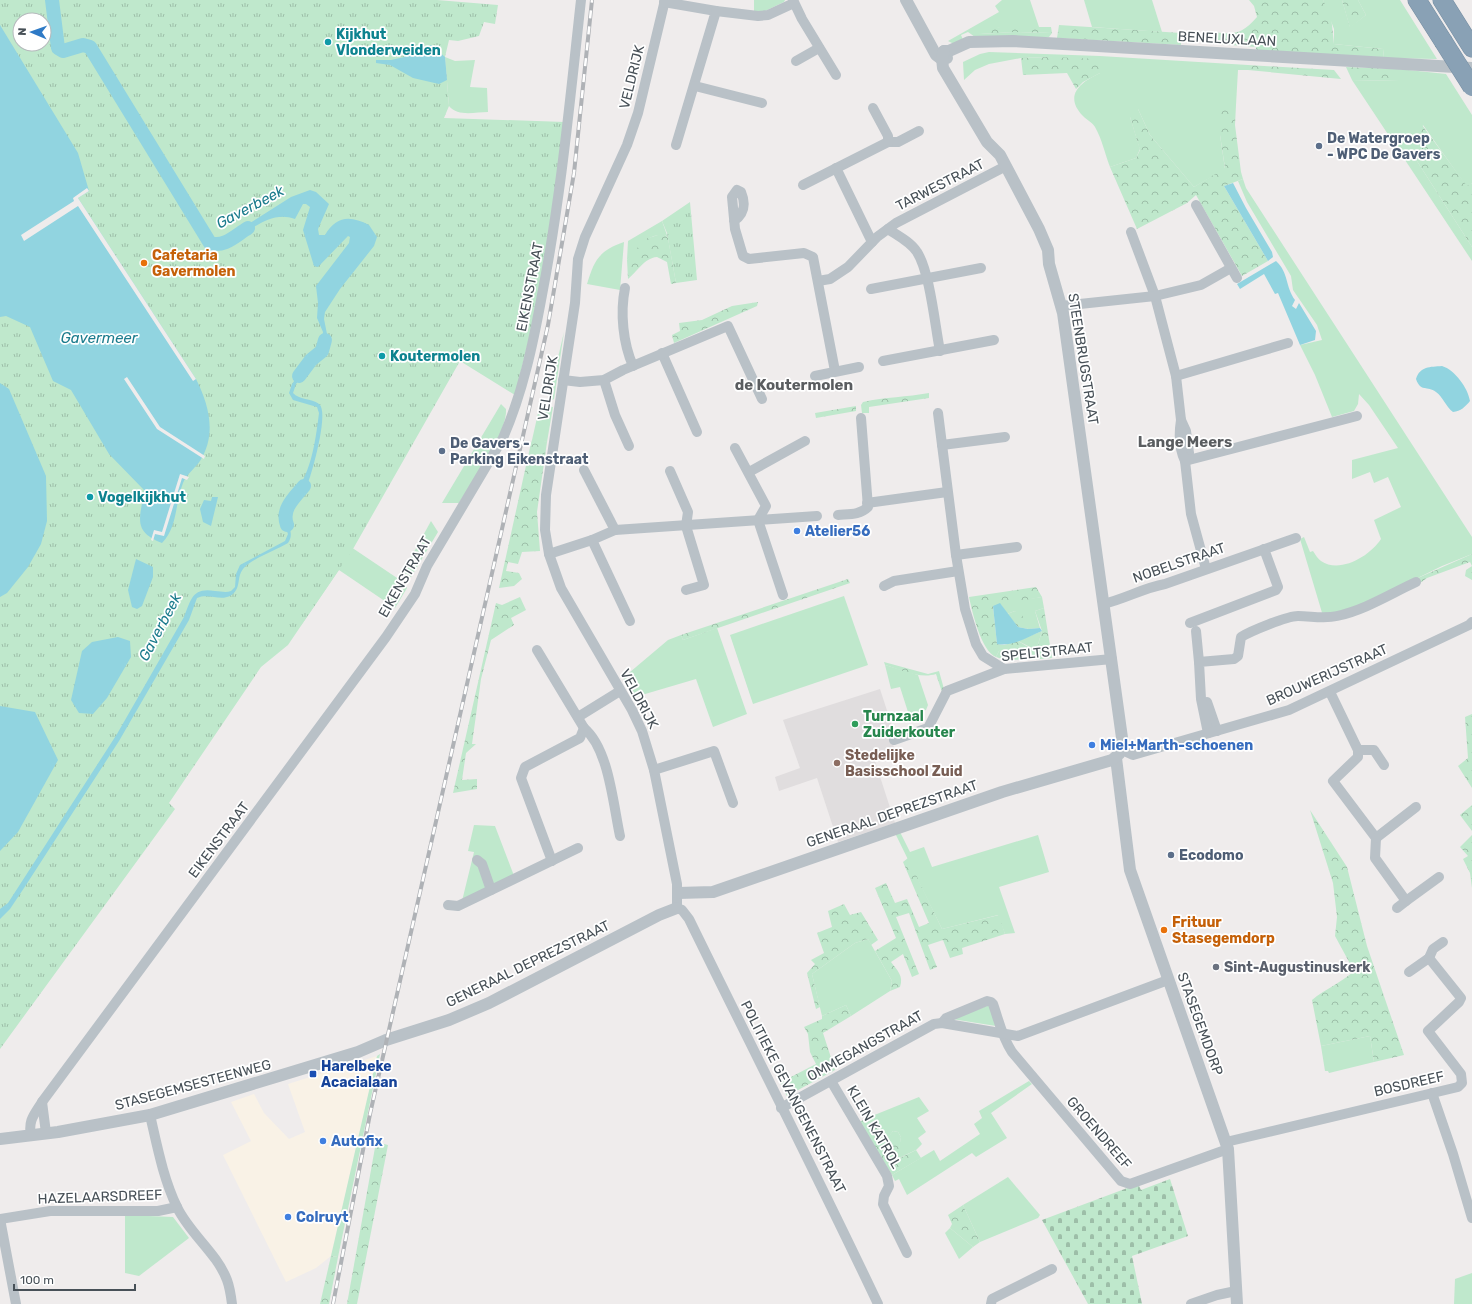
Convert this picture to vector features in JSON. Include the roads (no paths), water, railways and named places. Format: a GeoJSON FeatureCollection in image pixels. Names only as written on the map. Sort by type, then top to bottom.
{"type":"FeatureCollection","features":[{"type":"Feature","properties":{"kind":"highway"},"geometry":{"type":"LineString","coordinates":[[1417,0],[1472,87]]}},
{"type":"Feature","properties":{"kind":"highway"},"geometry":{"type":"LineString","coordinates":[[1442,0],[1470,45]]}},
{"type":"Feature","properties":{"kind":"street","name":"EIKENSTRAAT"},"geometry":{"type":"LineString","coordinates":[[31,1136],[29,1126],[42,1102],[386,637],[415,594],[427,566],[503,438],[518,399],[531,354],[555,228],[581,0]]}},
{"type":"Feature","properties":{"kind":"street","name":"STEENBRUGSTRAAT"},"geometry":{"type":"LineString","coordinates":[[906,0],[936,55],[943,55],[944,68],[987,142],[1000,155],[1039,228],[1048,250],[1049,264],[1061,306],[1112,659],[1119,722],[1124,738],[1119,754]]}},
{"type":"Feature","properties":{"kind":"street"},"geometry":{"type":"LineString","coordinates":[[664,1],[758,16],[768,15],[794,2],[819,48],[836,75]]}},
{"type":"Feature","properties":{"kind":"street","name":"VELDRIJK"},"geometry":{"type":"LineString","coordinates":[[664,1],[638,113],[627,145],[580,250],[575,303],[546,495],[545,530],[554,573],[567,601],[642,731],[654,770],[678,893],[677,908]]}},
{"type":"Feature","properties":{"kind":"street"},"geometry":{"type":"LineString","coordinates":[[676,145],[695,86],[716,10]]}},
{"type":"Feature","properties":{"kind":"street","name":"BENELUXLAAN"},"geometry":{"type":"LineString","coordinates":[[943,55],[959,55],[981,42],[1013,41],[1472,68]]}},
{"type":"Feature","properties":{"kind":"street"},"geometry":{"type":"LineString","coordinates":[[796,61],[819,48]]}},
{"type":"Feature","properties":{"kind":"street"},"geometry":{"type":"LineString","coordinates":[[695,86],[762,103]]}},
{"type":"Feature","properties":{"kind":"street"},"geometry":{"type":"LineString","coordinates":[[873,108],[888,136],[888,142]]}},
{"type":"Feature","properties":{"kind":"street"},"geometry":{"type":"LineString","coordinates":[[803,185],[888,142],[898,142],[919,131]]}},
{"type":"Feature","properties":{"kind":"street","name":"TARWESTRAAT"},"geometry":{"type":"LineString","coordinates":[[818,281],[830,279],[848,267],[872,242],[888,229],[1006,166]]}},
{"type":"Feature","properties":{"kind":"street"},"geometry":{"type":"LineString","coordinates":[[836,168],[872,242]]}},
{"type":"Feature","properties":{"kind":"street"},"geometry":{"type":"LineString","coordinates":[[1196,205],[1237,278]]}},
{"type":"Feature","properties":{"kind":"street"},"geometry":{"type":"LineString","coordinates":[[734,221],[742,256],[749,259],[804,253],[813,257],[835,372]]}},
{"type":"Feature","properties":{"kind":"street","name":"TARWESTRAAT"},"geometry":{"type":"LineString","coordinates":[[888,229],[902,238],[917,252],[927,279],[940,351]]}},
{"type":"Feature","properties":{"kind":"street"},"geometry":{"type":"LineString","coordinates":[[1131,232],[1156,296],[1176,376],[1181,420],[1186,431],[1188,453],[1185,461],[1191,514],[1206,569]]}},
{"type":"Feature","properties":{"kind":"street"},"geometry":{"type":"LineString","coordinates":[[870,289],[981,268]]}},
{"type":"Feature","properties":{"kind":"street"},"geometry":{"type":"LineString","coordinates":[[1061,306],[1156,296],[1201,285],[1231,268]]}},
{"type":"Feature","properties":{"kind":"street"},"geometry":{"type":"LineString","coordinates":[[625,288],[622,316],[628,356],[633,366]]}},
{"type":"Feature","properties":{"kind":"street"},"geometry":{"type":"LineString","coordinates":[[564,380],[580,382],[604,380],[662,353],[728,326],[762,399]]}},
{"type":"Feature","properties":{"kind":"street"},"geometry":{"type":"LineString","coordinates":[[883,362],[994,340]]}},
{"type":"Feature","properties":{"kind":"street"},"geometry":{"type":"LineString","coordinates":[[1176,376],[1288,343]]}},
{"type":"Feature","properties":{"kind":"street"},"geometry":{"type":"LineString","coordinates":[[662,353],[697,432]]}},
{"type":"Feature","properties":{"kind":"street"},"geometry":{"type":"LineString","coordinates":[[815,376],[859,367]]}},
{"type":"Feature","properties":{"kind":"street"},"geometry":{"type":"LineString","coordinates":[[604,380],[615,415],[629,446]]}},
{"type":"Feature","properties":{"kind":"street"},"geometry":{"type":"LineString","coordinates":[[938,414],[947,492],[965,610],[976,644],[983,656],[1004,669]]}},
{"type":"Feature","properties":{"kind":"street"},"geometry":{"type":"LineString","coordinates":[[1185,461],[1357,416]]}},
{"type":"Feature","properties":{"kind":"street"},"geometry":{"type":"LineString","coordinates":[[838,515],[863,511],[868,507],[861,418]]}},
{"type":"Feature","properties":{"kind":"street"},"geometry":{"type":"LineString","coordinates":[[942,445],[1005,437]]}},
{"type":"Feature","properties":{"kind":"street"},"geometry":{"type":"LineString","coordinates":[[749,472],[805,441]]}},
{"type":"Feature","properties":{"kind":"street"},"geometry":{"type":"LineString","coordinates":[[735,448],[766,506],[758,520],[783,595]]}},
{"type":"Feature","properties":{"kind":"street"},"geometry":{"type":"LineString","coordinates":[[584,470],[615,530]]}},
{"type":"Feature","properties":{"kind":"street"},"geometry":{"type":"LineString","coordinates":[[670,471],[688,512],[686,526],[704,585],[686,590]]}},
{"type":"Feature","properties":{"kind":"street"},"geometry":{"type":"LineString","coordinates":[[868,503],[947,492]]}},
{"type":"Feature","properties":{"kind":"street"},"geometry":{"type":"LineString","coordinates":[[549,554],[592,540],[615,530],[817,516]]}},
{"type":"Feature","properties":{"kind":"street","name":"NOBELSTRAAT"},"geometry":{"type":"LineString","coordinates":[[1103,604],[1120,600],[1147,587],[1165,584],[1296,538]]}},
{"type":"Feature","properties":{"kind":"street"},"geometry":{"type":"LineString","coordinates":[[592,540],[630,621]]}},
{"type":"Feature","properties":{"kind":"street"},"geometry":{"type":"LineString","coordinates":[[956,555],[1017,546]]}},
{"type":"Feature","properties":{"kind":"street"},"geometry":{"type":"LineString","coordinates":[[1190,623],[1276,590],[1278,587],[1264,549]]}},
{"type":"Feature","properties":{"kind":"street"},"geometry":{"type":"LineString","coordinates":[[884,586],[894,581],[958,571]]}},
{"type":"Feature","properties":{"kind":"street"},"geometry":{"type":"LineString","coordinates":[[1198,662],[1234,659],[1238,656],[1241,637],[1249,632],[1297,616],[1315,618],[1336,617],[1355,611],[1416,582]]}},
{"type":"Feature","properties":{"kind":"street","name":"BROUWERIJSTRAAT"},"geometry":{"type":"LineString","coordinates":[[1119,754],[1133,755],[1289,710],[1471,625]]}},
{"type":"Feature","properties":{"kind":"street"},"geometry":{"type":"LineString","coordinates":[[1196,631],[1199,677],[1213,732]]}},
{"type":"Feature","properties":{"kind":"street"},"geometry":{"type":"LineString","coordinates":[[537,650],[584,728],[592,735],[604,759],[620,836]]}},
{"type":"Feature","properties":{"kind":"street","name":"SPELTSTRAAT"},"geometry":{"type":"LineString","coordinates":[[894,740],[928,728],[947,691],[1004,669],[1112,659]]}},
{"type":"Feature","properties":{"kind":"street"},"geometry":{"type":"LineString","coordinates":[[578,717],[620,691]]}},
{"type":"Feature","properties":{"kind":"street"},"geometry":{"type":"LineString","coordinates":[[1330,692],[1358,750],[1358,757],[1333,781],[1376,838],[1375,858],[1406,901]]}},
{"type":"Feature","properties":{"kind":"street"},"geometry":{"type":"LineString","coordinates":[[552,861],[521,778],[522,773],[525,767],[580,738],[584,728]]}},
{"type":"Feature","properties":{"kind":"street"},"geometry":{"type":"LineString","coordinates":[[1358,750],[1374,750],[1384,765]]}},
{"type":"Feature","properties":{"kind":"street"},"geometry":{"type":"LineString","coordinates":[[654,770],[714,751],[733,803]]}},
{"type":"Feature","properties":{"kind":"street","name":"GENERAAL DEPREZSTRAAT"},"geometry":{"type":"LineString","coordinates":[[678,893],[713,892],[1002,792],[1090,767],[1119,754]]}},
{"type":"Feature","properties":{"kind":"street","name":"STASEGEMDORP"},"geometry":{"type":"LineString","coordinates":[[1119,754],[1129,864],[1168,980],[1227,1145],[1237,1304]]}},
{"type":"Feature","properties":{"kind":"street"},"geometry":{"type":"LineString","coordinates":[[1376,838],[1416,807]]}},
{"type":"Feature","properties":{"kind":"street"},"geometry":{"type":"LineString","coordinates":[[448,905],[458,906],[578,848]]}},
{"type":"Feature","properties":{"kind":"street"},"geometry":{"type":"LineString","coordinates":[[478,860],[482,864],[491,890]]}},
{"type":"Feature","properties":{"kind":"street"},"geometry":{"type":"LineString","coordinates":[[1397,908],[1440,877]]}},
{"type":"Feature","properties":{"kind":"street","name":"GENERAAL DEPREZSTRAAT"},"geometry":{"type":"LineString","coordinates":[[389,1039],[449,1020],[489,1003],[659,915],[677,908]]}},
{"type":"Feature","properties":{"kind":"street","name":"POLITIEKE GEVANGENENSTRAAT"},"geometry":{"type":"LineString","coordinates":[[677,908],[682,910],[689,919],[781,1108],[810,1160],[878,1304]]}},
{"type":"Feature","properties":{"kind":"street"},"geometry":{"type":"LineString","coordinates":[[1409,972],[1429,958],[1433,949],[1443,942]]}},
{"type":"Feature","properties":{"kind":"street","name":"BOSDREEF"},"geometry":{"type":"LineString","coordinates":[[1227,1145],[1458,1087],[1462,1083],[1461,1074],[1428,1031],[1459,1002],[1461,998],[1429,958]]}},
{"type":"Feature","properties":{"kind":"street","name":"OMMEGANGSTRAAT"},"geometry":{"type":"LineString","coordinates":[[781,1108],[934,1024],[942,1023],[1018,1036],[1168,980]]}},
{"type":"Feature","properties":{"kind":"street","name":"OMMEGANGSTRAAT"},"geometry":{"type":"LineString","coordinates":[[942,1023],[946,1018],[987,1001],[993,1004],[1002,1033]]}},
{"type":"Feature","properties":{"kind":"street","name":"GROENDREEF"},"geometry":{"type":"LineString","coordinates":[[1002,1033],[1004,1041],[1012,1052],[1121,1181],[1130,1184],[1227,1145]]}},
{"type":"Feature","properties":{"kind":"street","name":"STASEGEMSESTEENWEG"},"geometry":{"type":"LineString","coordinates":[[0,1139],[31,1136],[150,1115],[337,1059],[389,1039]]}},
{"type":"Feature","properties":{"kind":"street","name":"KLEIN KATROL"},"geometry":{"type":"LineString","coordinates":[[831,1081],[887,1176],[889,1186],[884,1196],[883,1204],[908,1253]]}},
{"type":"Feature","properties":{"kind":"street"},"geometry":{"type":"LineString","coordinates":[[1432,1093],[1453,1154],[1472,1218]]}},
{"type":"Feature","properties":{"kind":"street"},"geometry":{"type":"LineString","coordinates":[[42,1102],[46,1133]]}},
{"type":"Feature","properties":{"kind":"street"},"geometry":{"type":"LineString","coordinates":[[150,1115],[159,1153],[177,1207],[194,1234],[218,1265],[227,1280],[232,1304]]}},
{"type":"Feature","properties":{"kind":"street","name":"HAZELAARSDREEF"},"geometry":{"type":"LineString","coordinates":[[0,1219],[50,1211],[158,1211],[177,1207]]}},
{"type":"Feature","properties":{"kind":"street"},"geometry":{"type":"LineString","coordinates":[[0,1219],[16,1304]]}},
{"type":"Feature","properties":{"kind":"street"},"geometry":{"type":"LineString","coordinates":[[991,1304],[992,1299],[1052,1269]]}},
{"type":"Feature","properties":{"kind":"street"},"geometry":{"type":"LineString","coordinates":[[1191,1304],[1236,1291]]}},
{"type":"Feature","properties":{"kind":"water","name":"Gavermeer"},"geometry":{"type":"Polygon","coordinates":[[[0,25],[12,45],[12,52],[16,52],[78,153],[89,191],[78,198],[196,379],[201,389],[209,420],[210,430],[208,440],[200,461],[184,480],[180,490],[174,522],[167,537],[162,543],[152,538],[142,528],[140,515],[144,490],[109,454],[71,390],[53,381],[30,327],[6,316],[0,317],[0,25]]]}},
{"type":"Feature","properties":{"kind":"water"},"geometry":{"type":"Polygon","coordinates":[[[431,45],[445,57],[447,80],[439,84],[413,78],[390,65],[376,63],[376,60],[391,60],[404,57],[431,45]]]}},
{"type":"Feature","properties":{"kind":"water"},"geometry":{"type":"Polygon","coordinates":[[[1233,183],[1272,252],[1273,257],[1268,261],[1224,186],[1233,183]]]}},
{"type":"Feature","properties":{"kind":"water","name":"Gaverbeek"},"geometry":{"type":"Polygon","coordinates":[[[310,190],[316,192],[329,204],[318,229],[319,235],[325,235],[334,224],[339,221],[350,219],[369,225],[377,237],[374,246],[340,289],[325,312],[324,319],[328,339],[321,359],[316,354],[322,340],[323,332],[317,318],[318,303],[316,286],[349,243],[350,237],[348,236],[318,267],[314,266],[303,230],[310,207],[306,204],[303,204],[295,219],[278,217],[270,219],[255,226],[234,240],[231,235],[291,197],[310,190]]]}},
{"type":"Feature","properties":{"kind":"water"},"geometry":{"type":"Polygon","coordinates":[[[1276,261],[1283,270],[1295,300],[1292,306],[1296,309],[1299,303],[1316,331],[1315,340],[1300,345],[1278,293],[1275,294],[1264,274],[1240,289],[1237,284],[1276,261]]]}},
{"type":"Feature","properties":{"kind":"water"},"geometry":{"type":"Polygon","coordinates":[[[310,359],[312,362],[296,384],[293,393],[298,397],[319,404],[322,409],[322,427],[310,477],[307,485],[294,503],[290,500],[303,480],[311,459],[319,413],[317,407],[293,400],[289,393],[292,384],[310,359]]]}},
{"type":"Feature","properties":{"kind":"water"},"geometry":{"type":"Polygon","coordinates":[[[1442,366],[1452,371],[1456,375],[1467,391],[1470,401],[1461,410],[1453,412],[1438,394],[1433,390],[1420,386],[1416,379],[1423,369],[1442,366]]]}},
{"type":"Feature","properties":{"kind":"water"},"geometry":{"type":"Polygon","coordinates":[[[0,383],[9,389],[46,476],[47,521],[41,544],[28,567],[7,593],[0,597],[0,383]]]}},
{"type":"Feature","properties":{"kind":"water"},"geometry":{"type":"Polygon","coordinates":[[[212,497],[218,497],[211,526],[203,522],[200,509],[204,500],[211,501],[212,497]]]}},
{"type":"Feature","properties":{"kind":"water"},"geometry":{"type":"Polygon","coordinates":[[[284,506],[289,510],[288,518],[291,535],[288,543],[246,565],[241,572],[238,587],[230,596],[222,598],[205,596],[197,598],[189,620],[119,741],[10,909],[0,919],[0,909],[8,903],[117,734],[184,617],[191,600],[201,591],[231,591],[235,587],[236,574],[240,565],[285,541],[288,534],[282,519],[284,506]]]}},
{"type":"Feature","properties":{"kind":"water"},"geometry":{"type":"Polygon","coordinates":[[[136,559],[153,567],[153,577],[142,606],[137,609],[132,607],[128,590],[136,559]]]}},
{"type":"Feature","properties":{"kind":"water"},"geometry":{"type":"Polygon","coordinates":[[[1000,603],[1018,627],[1028,629],[1040,628],[1042,631],[1014,643],[1003,645],[997,644],[993,606],[1000,603]]]}},
{"type":"Feature","properties":{"kind":"water"},"geometry":{"type":"Polygon","coordinates":[[[118,637],[130,641],[131,657],[107,698],[93,714],[79,713],[71,700],[82,651],[92,642],[118,637]]]}},
{"type":"Feature","properties":{"kind":"water"},"geometry":{"type":"Polygon","coordinates":[[[0,706],[35,712],[58,760],[18,832],[0,851],[0,706]]]}},
{"type":"Feature","properties":{"kind":"waterway","name":"Gaverbeek"},"geometry":{"type":"LineString","coordinates":[[52,0],[58,48],[63,51],[83,45],[90,47],[210,243],[220,244],[248,228]]}},
{"type":"Feature","properties":{"kind":"waterway","name":"Gaverbeek"},"geometry":{"type":"LineString","coordinates":[[299,376],[311,360],[322,351],[325,340]]}},
{"type":"Feature","properties":{"kind":"waterway","name":"Gaverbeek"},"geometry":{"type":"LineString","coordinates":[[287,525],[287,509],[304,486]]}},
{"type":"Feature","properties":{"kind":"railway"},"geometry":{"type":"LineString","coordinates":[[333,1304],[370,1114],[548,325],[574,173],[592,0]]}},
{"type":"Feature","properties":{"kind":"place","name":"Kijkhut Vlonderweiden"},"geometry":{"type":"Point","coordinates":[328,42]}},
{"type":"Feature","properties":{"kind":"place","name":"De Watergroep - WPC De Gavers"},"geometry":{"type":"Point","coordinates":[1319,146]}},
{"type":"Feature","properties":{"kind":"place","name":"Cafetaria Gavermolen"},"geometry":{"type":"Point","coordinates":[144,263]}},
{"type":"Feature","properties":{"kind":"place","name":"Koutermolen"},"geometry":{"type":"Point","coordinates":[382,356]}},
{"type":"Feature","properties":{"kind":"place","name":"De Gavers - Parking Eikenstraat"},"geometry":{"type":"Point","coordinates":[442,451]}},
{"type":"Feature","properties":{"kind":"place","name":"Vogelkijkhut"},"geometry":{"type":"Point","coordinates":[90,497]}},
{"type":"Feature","properties":{"kind":"place","name":"Atelier56"},"geometry":{"type":"Point","coordinates":[797,531]}},
{"type":"Feature","properties":{"kind":"place","name":"Turnzaal Zuiderkouter"},"geometry":{"type":"Point","coordinates":[855,724]}},
{"type":"Feature","properties":{"kind":"place","name":"Miel+Marth-schoenen"},"geometry":{"type":"Point","coordinates":[1092,745]}},
{"type":"Feature","properties":{"kind":"place","name":"Stedelijke Basisschool Zuid"},"geometry":{"type":"Point","coordinates":[837,763]}},
{"type":"Feature","properties":{"kind":"place","name":"Ecodomo"},"geometry":{"type":"Point","coordinates":[1171,855]}},
{"type":"Feature","properties":{"kind":"place","name":"Frituur Stasegemdorp"},"geometry":{"type":"Point","coordinates":[1164,930]}},
{"type":"Feature","properties":{"kind":"place","name":"Sint-Augustinuskerk"},"geometry":{"type":"Point","coordinates":[1216,967]}},
{"type":"Feature","properties":{"kind":"place","name":"Harelbeke Acacialaan"},"geometry":{"type":"Point","coordinates":[313,1074]}},
{"type":"Feature","properties":{"kind":"place","name":"Autofix"},"geometry":{"type":"Point","coordinates":[323,1141]}},
{"type":"Feature","properties":{"kind":"place","name":"Colruyt"},"geometry":{"type":"Point","coordinates":[288,1217]}},
{"type":"Feature","properties":{"kind":"district","name":"de Koutermolen"},"geometry":{"type":"Point","coordinates":[794,385]}},
{"type":"Feature","properties":{"kind":"district","name":"Lange Meers"},"geometry":{"type":"Point","coordinates":[1185,442]}}]}
